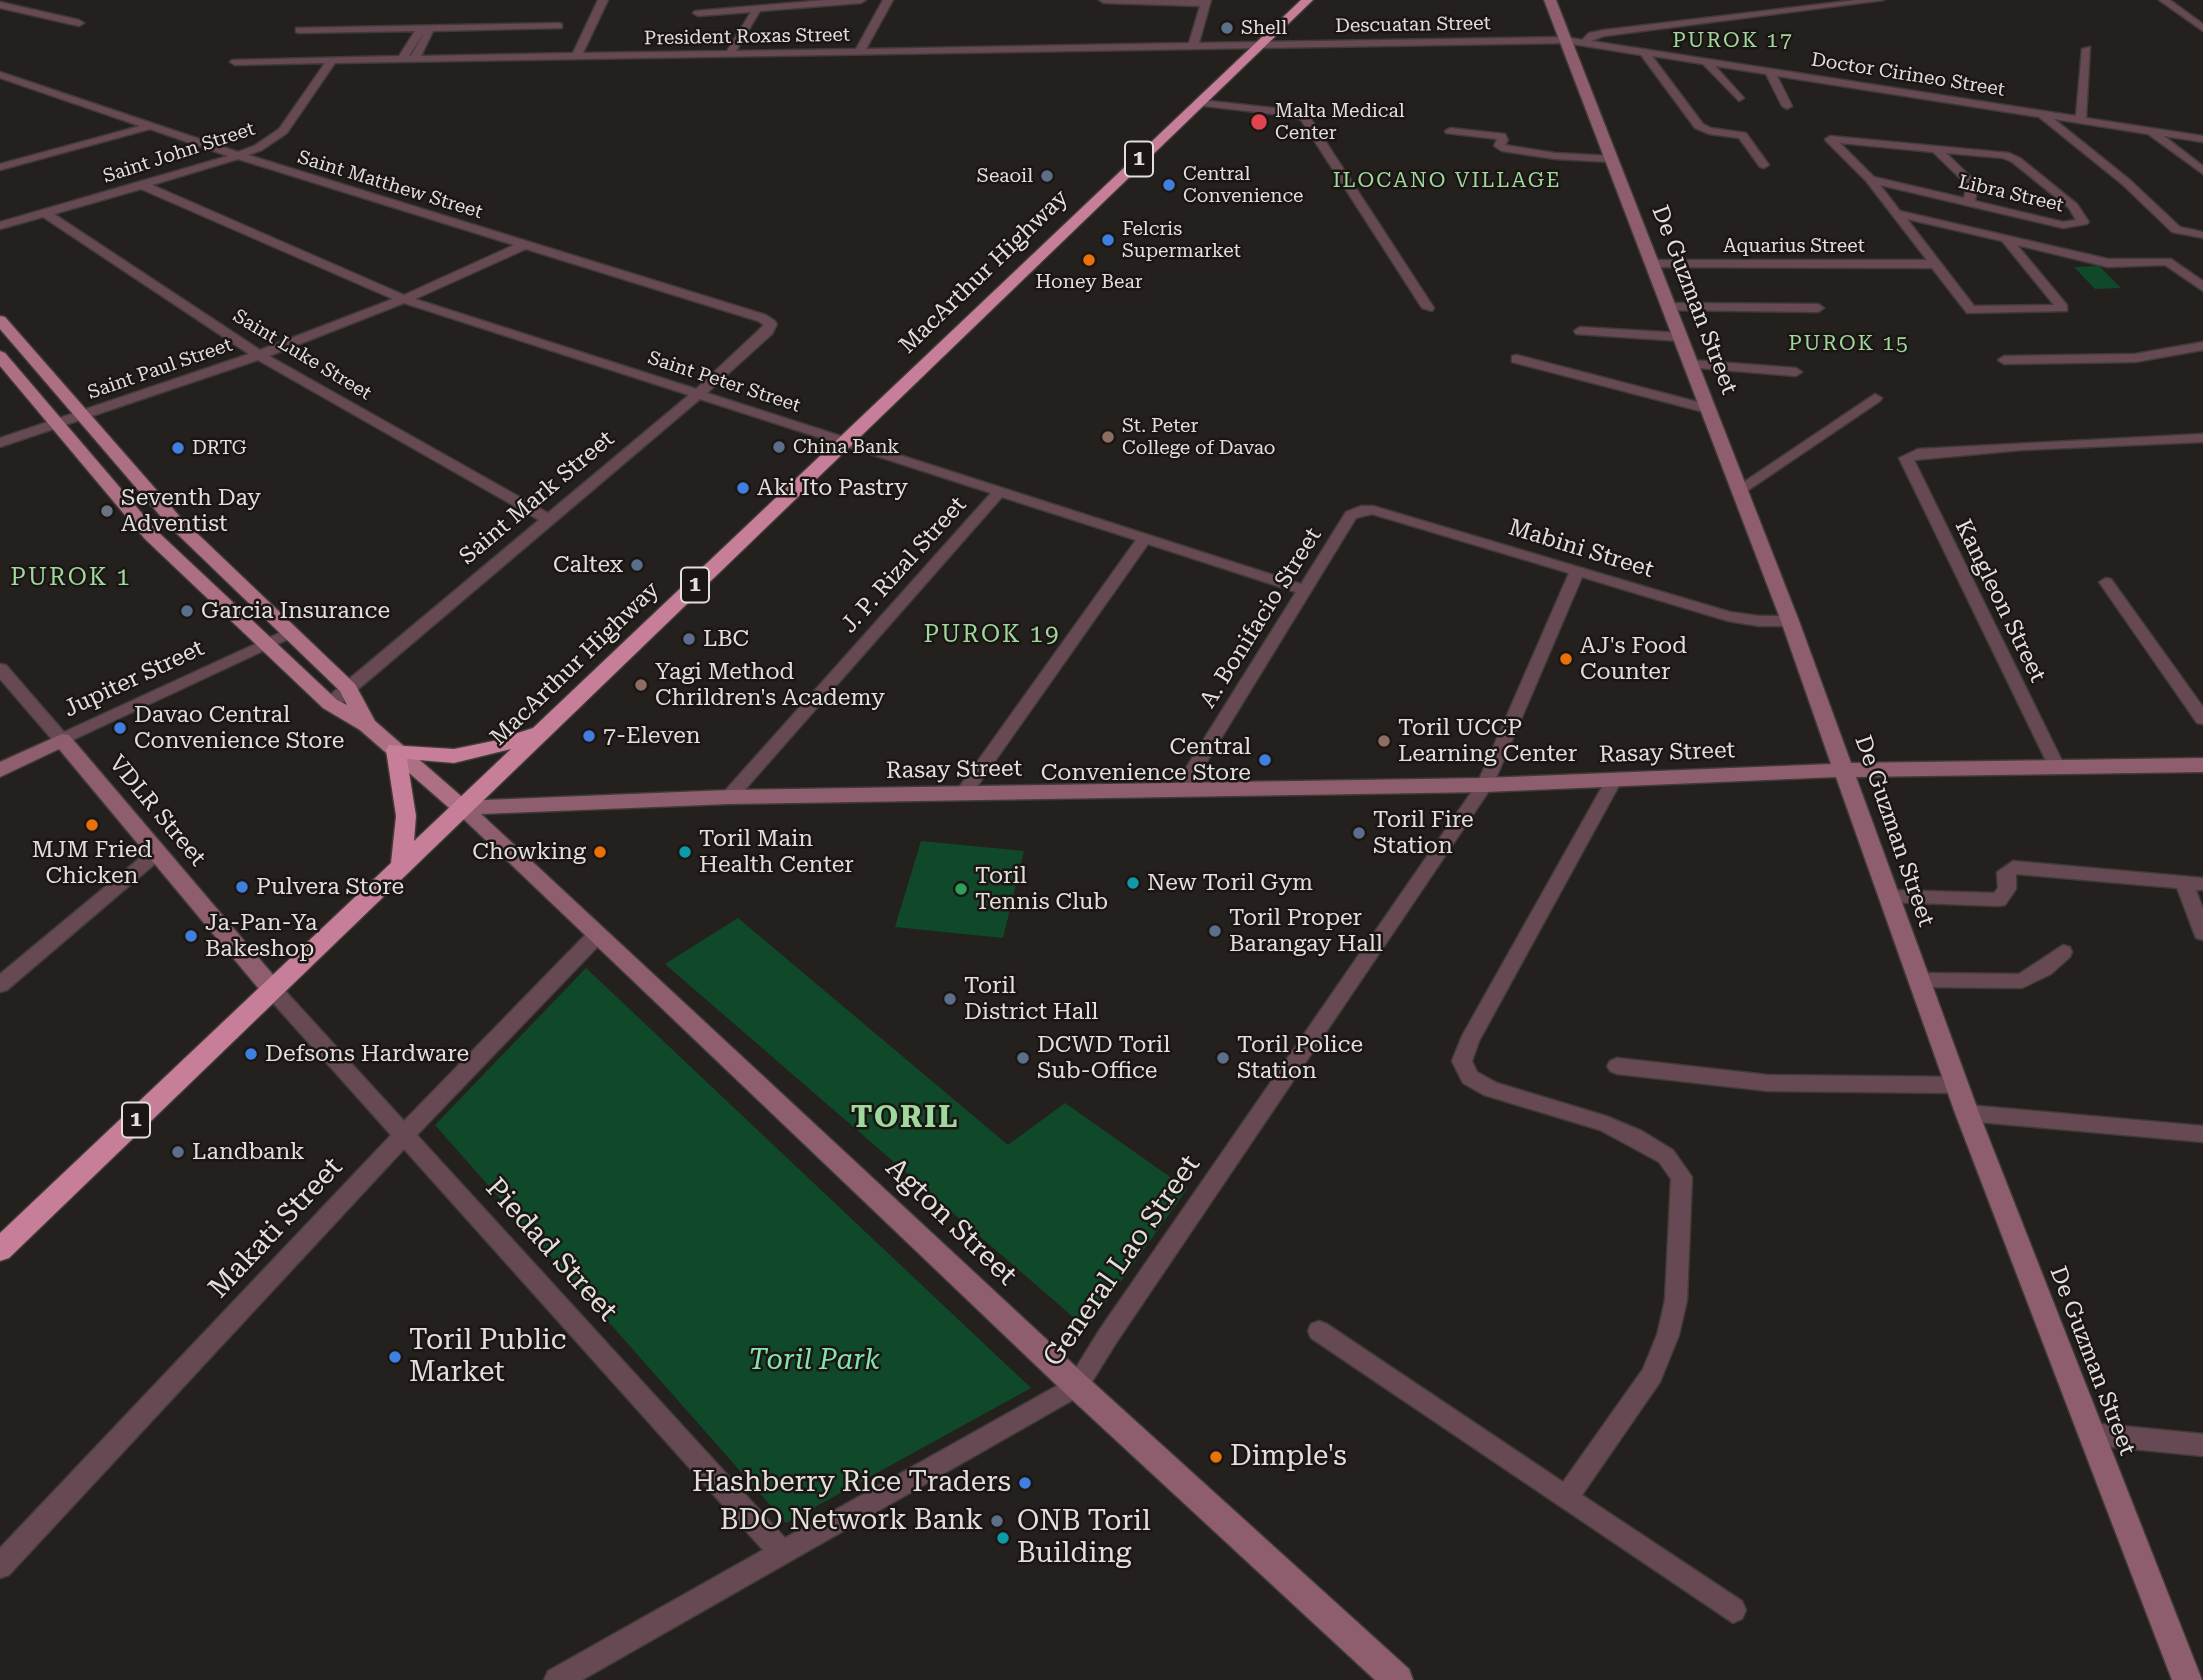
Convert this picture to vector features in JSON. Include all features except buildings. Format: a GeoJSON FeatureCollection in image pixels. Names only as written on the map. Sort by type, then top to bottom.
{"type":"FeatureCollection","features":[{"type":"Feature","properties":{"kind":"highway","name":"MacArthur Highway"},"geometry":{"type":"LineString","coordinates":[[0,1250],[1307,0]]}},
{"type":"Feature","properties":{"kind":"highway"},"geometry":{"type":"LineString","coordinates":[[401,866],[406,816],[396,750],[420,756],[454,756],[497,747],[545,729]]}},
{"type":"Feature","properties":{"kind":"main road"},"geometry":{"type":"LineString","coordinates":[[0,320],[175,522],[348,688],[367,725]]}},
{"type":"Feature","properties":{"kind":"main road"},"geometry":{"type":"LineString","coordinates":[[0,356],[151,535],[330,704],[367,725],[462,808]]}},
{"type":"Feature","properties":{"kind":"street"},"geometry":{"type":"LineString","coordinates":[[576,57],[603,0]]}},
{"type":"Feature","properties":{"kind":"street"},"geometry":{"type":"LineString","coordinates":[[698,13],[861,0]]}},
{"type":"Feature","properties":{"kind":"street"},"geometry":{"type":"LineString","coordinates":[[859,52],[888,0]]}},
{"type":"Feature","properties":{"kind":"street"},"geometry":{"type":"LineString","coordinates":[[1104,0],[1205,2],[1193,47]]}},
{"type":"Feature","properties":{"kind":"street","name":"De Guzman Street"},"geometry":{"type":"LineString","coordinates":[[1550,0],[1576,41],[1612,159],[1846,770],[1957,1085],[2187,1680]]}},
{"type":"Feature","properties":{"kind":"street"},"geometry":{"type":"LineString","coordinates":[[1771,0],[1771,13]]}},
{"type":"Feature","properties":{"kind":"street"},"geometry":{"type":"LineString","coordinates":[[1576,41],[1598,34],[1771,13],[1816,4],[1878,0]]}},
{"type":"Feature","properties":{"kind":"street"},"geometry":{"type":"LineString","coordinates":[[2164,0],[2203,28]]}},
{"type":"Feature","properties":{"kind":"street"},"geometry":{"type":"LineString","coordinates":[[0,5],[79,23]]}},
{"type":"Feature","properties":{"kind":"street"},"geometry":{"type":"LineString","coordinates":[[729,55],[758,7]]}},
{"type":"Feature","properties":{"kind":"street"},"geometry":{"type":"LineString","coordinates":[[299,30],[559,26]]}},
{"type":"Feature","properties":{"kind":"street"},"geometry":{"type":"LineString","coordinates":[[414,60],[429,32],[426,28]]}},
{"type":"Feature","properties":{"kind":"street"},"geometry":{"type":"LineString","coordinates":[[402,60],[419,32],[426,28]]}},
{"type":"Feature","properties":{"kind":"street","name":"Descuatan Street"},"geometry":{"type":"LineString","coordinates":[[1261,46],[1576,41]]}},
{"type":"Feature","properties":{"kind":"street","name":"Doctor Cirineo Street"},"geometry":{"type":"LineString","coordinates":[[1576,41],[2203,139]]}},
{"type":"Feature","properties":{"kind":"street","name":"President Roxas Street"},"geometry":{"type":"LineString","coordinates":[[235,62],[1261,46]]}},
{"type":"Feature","properties":{"kind":"street"},"geometry":{"type":"LineString","coordinates":[[2081,120],[2087,49]]}},
{"type":"Feature","properties":{"kind":"street"},"geometry":{"type":"LineString","coordinates":[[1643,51],[1699,126],[1709,131],[1742,135],[1764,165]]}},
{"type":"Feature","properties":{"kind":"street","name":"Saint John Street"},"geometry":{"type":"LineString","coordinates":[[0,226],[239,156],[278,137],[332,61]]}},
{"type":"Feature","properties":{"kind":"street"},"geometry":{"type":"LineString","coordinates":[[1705,61],[1739,98]]}},
{"type":"Feature","properties":{"kind":"street"},"geometry":{"type":"LineString","coordinates":[[1769,70],[1787,106]]}},
{"type":"Feature","properties":{"kind":"street","name":"Saint Matthew Street"},"geometry":{"type":"LineString","coordinates":[[0,75],[239,156],[762,318],[771,324]]}},
{"type":"Feature","properties":{"kind":"street"},"geometry":{"type":"LineString","coordinates":[[1200,103],[1292,113],[1306,118],[1428,308]]}},
{"type":"Feature","properties":{"kind":"street"},"geometry":{"type":"LineString","coordinates":[[2040,113],[2126,182],[2188,273],[2203,288]]}},
{"type":"Feature","properties":{"kind":"street"},"geometry":{"type":"LineString","coordinates":[[0,167],[151,126]]}},
{"type":"Feature","properties":{"kind":"street"},"geometry":{"type":"LineString","coordinates":[[2148,130],[2203,171]]}},
{"type":"Feature","properties":{"kind":"street"},"geometry":{"type":"LineString","coordinates":[[1450,131],[1500,136],[1503,140],[1499,146],[1502,148],[1612,159]]}},
{"type":"Feature","properties":{"kind":"street"},"geometry":{"type":"LineString","coordinates":[[1969,203],[1973,184],[1935,148],[1830,139],[1870,179],[1971,310],[2063,308],[2005,238]]}},
{"type":"Feature","properties":{"kind":"street","name":"Libra Street"},"geometry":{"type":"LineString","coordinates":[[1870,179],[2063,225],[2082,222],[2079,213],[2067,201],[2016,160],[2005,155],[1935,148]]}},
{"type":"Feature","properties":{"kind":"street","name":"Saint Peter Street"},"geometry":{"type":"LineString","coordinates":[[142,185],[404,299],[1304,590]]}},
{"type":"Feature","properties":{"kind":"street","name":"Saint Luke Street"},"geometry":{"type":"LineString","coordinates":[[45,213],[259,355],[547,519]]}},
{"type":"Feature","properties":{"kind":"street"},"geometry":{"type":"LineString","coordinates":[[1896,213],[2116,264],[2203,235]]}},
{"type":"Feature","properties":{"kind":"street","name":"Saint Paul Street"},"geometry":{"type":"LineString","coordinates":[[0,443],[259,355],[404,299],[524,245]]}},
{"type":"Feature","properties":{"kind":"street","name":"Aquarius Street"},"geometry":{"type":"LineString","coordinates":[[1652,264],[1935,264]]}},
{"type":"Feature","properties":{"kind":"street"},"geometry":{"type":"LineString","coordinates":[[1669,307],[1818,308]]}},
{"type":"Feature","properties":{"kind":"street","name":"Saint Mark Street"},"geometry":{"type":"LineString","coordinates":[[330,704],[698,394],[768,331],[771,324]]}},
{"type":"Feature","properties":{"kind":"street"},"geometry":{"type":"LineString","coordinates":[[1580,331],[1680,337]]}},
{"type":"Feature","properties":{"kind":"street"},"geometry":{"type":"LineString","coordinates":[[2004,360],[2135,358],[2203,346]]}},
{"type":"Feature","properties":{"kind":"street"},"geometry":{"type":"LineString","coordinates":[[1517,359],[1707,409]]}},
{"type":"Feature","properties":{"kind":"street"},"geometry":{"type":"LineString","coordinates":[[1691,364],[1796,372]]}},
{"type":"Feature","properties":{"kind":"street"},"geometry":{"type":"LineString","coordinates":[[1739,491],[1875,398]]}},
{"type":"Feature","properties":{"kind":"street","name":"Kangleon Street"},"geometry":{"type":"LineString","coordinates":[[2057,767],[1906,464],[1909,456],[2022,446],[2203,438]]}},
{"type":"Feature","properties":{"kind":"street","name":"J. P. Rizal Street"},"geometry":{"type":"LineString","coordinates":[[729,797],[1001,490]]}},
{"type":"Feature","properties":{"kind":"street","name":"Mabini Street"},"geometry":{"type":"LineString","coordinates":[[1361,509],[1373,510],[1727,616],[1759,621],[1790,621]]}},
{"type":"Feature","properties":{"kind":"street","name":"A. Bonifacio Street"},"geometry":{"type":"LineString","coordinates":[[1181,790],[1351,515],[1361,509]]}},
{"type":"Feature","properties":{"kind":"street"},"geometry":{"type":"LineString","coordinates":[[963,794],[1146,538]]}},
{"type":"Feature","properties":{"kind":"street","name":"General Lao Street"},"geometry":{"type":"LineString","coordinates":[[557,1680],[1077,1386],[1116,1324],[1485,785],[1577,571]]}},
{"type":"Feature","properties":{"kind":"street"},"geometry":{"type":"LineString","coordinates":[[2106,582],[2203,719]]}},
{"type":"Feature","properties":{"kind":"street","name":"Jupiter Street"},"geometry":{"type":"LineString","coordinates":[[0,770],[290,633]]}},
{"type":"Feature","properties":{"kind":"street","name":"VDLR Street"},"geometry":{"type":"LineString","coordinates":[[0,669],[272,989]]}},
{"type":"Feature","properties":{"kind":"street","name":"Rasay Street"},"geometry":{"type":"LineString","coordinates":[[462,808],[729,797],[1485,785],[1846,770],[2203,765]]}},
{"type":"Feature","properties":{"kind":"street"},"geometry":{"type":"LineString","coordinates":[[1566,1498],[1652,1375],[1668,1335],[1676,1300],[1682,1177],[1666,1156],[1635,1137],[1606,1124],[1491,1089],[1470,1077],[1462,1061],[1469,1041],[1614,780]]}},
{"type":"Feature","properties":{"kind":"street"},"geometry":{"type":"LineString","coordinates":[[494,838],[494,818],[517,806]]}},
{"type":"Feature","properties":{"kind":"street","name":"Agton Street"},"geometry":{"type":"LineString","coordinates":[[462,808],[1077,1386],[1398,1680]]}},
{"type":"Feature","properties":{"kind":"street"},"geometry":{"type":"LineString","coordinates":[[0,985],[158,852]]}},
{"type":"Feature","properties":{"kind":"street"},"geometry":{"type":"LineString","coordinates":[[1889,896],[1999,900],[2007,889],[2007,872],[2013,867],[2203,884]]}},
{"type":"Feature","properties":{"kind":"street"},"geometry":{"type":"LineString","coordinates":[[2184,882],[2203,933]]}},
{"type":"Feature","properties":{"kind":"street","name":"Makati Street"},"geometry":{"type":"LineString","coordinates":[[0,1566],[406,1133],[598,934]]}},
{"type":"Feature","properties":{"kind":"street"},"geometry":{"type":"LineString","coordinates":[[1919,980],[2022,981],[2044,970],[2063,952]]}},
{"type":"Feature","properties":{"kind":"street","name":"Piedad Street"},"geometry":{"type":"LineString","coordinates":[[272,989],[406,1133],[783,1554]]}},
{"type":"Feature","properties":{"kind":"street"},"geometry":{"type":"LineString","coordinates":[[1617,1066],[1768,1083],[1957,1085]]}},
{"type":"Feature","properties":{"kind":"street"},"geometry":{"type":"LineString","coordinates":[[1968,1113],[2203,1134]]}},
{"type":"Feature","properties":{"kind":"street"},"geometry":{"type":"LineString","coordinates":[[1319,1331],[1733,1611]]}},
{"type":"Feature","properties":{"kind":"street"},"geometry":{"type":"LineString","coordinates":[[2092,1434],[2203,1445]]}},
{"type":"Feature","properties":{"kind":"green space"},"geometry":{"type":"Polygon","coordinates":[[[2099,266],[2121,288],[2095,289],[2074,267],[2099,266]]]}},
{"type":"Feature","properties":{"kind":"green space","name":"Toril Tennis Club"},"geometry":{"type":"Polygon","coordinates":[[[921,841],[1024,851],[1003,938],[895,927],[921,841]]]}},
{"type":"Feature","properties":{"kind":"green space"},"geometry":{"type":"Polygon","coordinates":[[[738,918],[1008,1145],[1065,1103],[1187,1189],[1087,1329],[665,964],[738,918]]]}},
{"type":"Feature","properties":{"kind":"green space","name":"Toril Park"},"geometry":{"type":"Polygon","coordinates":[[[586,968],[1031,1388],[786,1523],[435,1125],[586,968]]]}},
{"type":"Feature","properties":{"kind":"place","name":"Shell"},"geometry":{"type":"Point","coordinates":[1227,28]}},
{"type":"Feature","properties":{"kind":"place","name":"Malta Medical Center"},"geometry":{"type":"Point","coordinates":[1259,122]}},
{"type":"Feature","properties":{"kind":"place","name":"Seaoil"},"geometry":{"type":"Point","coordinates":[1047,176]}},
{"type":"Feature","properties":{"kind":"place","name":"Central Convenience"},"geometry":{"type":"Point","coordinates":[1169,185]}},
{"type":"Feature","properties":{"kind":"place","name":"Felcris Supermarket"},"geometry":{"type":"Point","coordinates":[1108,240]}},
{"type":"Feature","properties":{"kind":"place","name":"Honey Bear"},"geometry":{"type":"Point","coordinates":[1089,260]}},
{"type":"Feature","properties":{"kind":"place","name":"St. Peter College of Davao"},"geometry":{"type":"Point","coordinates":[1108,437]}},
{"type":"Feature","properties":{"kind":"place","name":"China Bank"},"geometry":{"type":"Point","coordinates":[779,447]}},
{"type":"Feature","properties":{"kind":"place","name":"DRTG"},"geometry":{"type":"Point","coordinates":[178,448]}},
{"type":"Feature","properties":{"kind":"place","name":"Aki Ito Pastry"},"geometry":{"type":"Point","coordinates":[743,488]}},
{"type":"Feature","properties":{"kind":"place","name":"Seventh Day Adventist"},"geometry":{"type":"Point","coordinates":[107,511]}},
{"type":"Feature","properties":{"kind":"place","name":"Caltex"},"geometry":{"type":"Point","coordinates":[637,565]}},
{"type":"Feature","properties":{"kind":"place","name":"Garcia Insurance"},"geometry":{"type":"Point","coordinates":[187,611]}},
{"type":"Feature","properties":{"kind":"place","name":"LBC"},"geometry":{"type":"Point","coordinates":[689,639]}},
{"type":"Feature","properties":{"kind":"place","name":"AJ's Food Counter"},"geometry":{"type":"Point","coordinates":[1566,659]}},
{"type":"Feature","properties":{"kind":"place","name":"Yagi Method Chrildren's Academy"},"geometry":{"type":"Point","coordinates":[641,685]}},
{"type":"Feature","properties":{"kind":"place","name":"Davao Central Convenience Store"},"geometry":{"type":"Point","coordinates":[120,728]}},
{"type":"Feature","properties":{"kind":"place","name":"7-Eleven"},"geometry":{"type":"Point","coordinates":[589,736]}},
{"type":"Feature","properties":{"kind":"place","name":"Toril UCCP Learning Center"},"geometry":{"type":"Point","coordinates":[1384,741]}},
{"type":"Feature","properties":{"kind":"place","name":"Central Convenience Store"},"geometry":{"type":"Point","coordinates":[1265,760]}},
{"type":"Feature","properties":{"kind":"place","name":"MJM Fried Chicken"},"geometry":{"type":"Point","coordinates":[92,825]}},
{"type":"Feature","properties":{"kind":"place","name":"Toril Fire Station"},"geometry":{"type":"Point","coordinates":[1359,833]}},
{"type":"Feature","properties":{"kind":"place","name":"Chowking"},"geometry":{"type":"Point","coordinates":[600,852]}},
{"type":"Feature","properties":{"kind":"place","name":"Toril Main Health Center"},"geometry":{"type":"Point","coordinates":[685,852]}},
{"type":"Feature","properties":{"kind":"place","name":"New Toril Gym"},"geometry":{"type":"Point","coordinates":[1133,883]}},
{"type":"Feature","properties":{"kind":"place","name":"Pulvera Store"},"geometry":{"type":"Point","coordinates":[242,887]}},
{"type":"Feature","properties":{"kind":"place","name":"Toril Tennis Club"},"geometry":{"type":"Point","coordinates":[961,889]}},
{"type":"Feature","properties":{"kind":"place","name":"Toril Proper Barangay Hall"},"geometry":{"type":"Point","coordinates":[1215,931]}},
{"type":"Feature","properties":{"kind":"place","name":"Ja-Pan-Ya Bakeshop"},"geometry":{"type":"Point","coordinates":[191,936]}},
{"type":"Feature","properties":{"kind":"place","name":"Toril District Hall"},"geometry":{"type":"Point","coordinates":[950,999]}},
{"type":"Feature","properties":{"kind":"place","name":"Defsons Hardware"},"geometry":{"type":"Point","coordinates":[251,1054]}},
{"type":"Feature","properties":{"kind":"place","name":"DCWD Toril Sub-Office"},"geometry":{"type":"Point","coordinates":[1023,1058]}},
{"type":"Feature","properties":{"kind":"place","name":"Toril Police Station"},"geometry":{"type":"Point","coordinates":[1223,1058]}},
{"type":"Feature","properties":{"kind":"place","name":"Landbank"},"geometry":{"type":"Point","coordinates":[178,1152]}},
{"type":"Feature","properties":{"kind":"place","name":"Toril Public Market"},"geometry":{"type":"Point","coordinates":[395,1357]}},
{"type":"Feature","properties":{"kind":"place","name":"Dimple's"},"geometry":{"type":"Point","coordinates":[1216,1457]}},
{"type":"Feature","properties":{"kind":"place","name":"Hashberry Rice Traders"},"geometry":{"type":"Point","coordinates":[1025,1483]}},
{"type":"Feature","properties":{"kind":"place","name":"BDO Network Bank"},"geometry":{"type":"Point","coordinates":[997,1521]}},
{"type":"Feature","properties":{"kind":"place","name":"ONB Toril Building"},"geometry":{"type":"Point","coordinates":[1003,1538]}},
{"type":"Feature","properties":{"kind":"district","name":"PUROK 17"},"geometry":{"type":"Point","coordinates":[1733,41]}},
{"type":"Feature","properties":{"kind":"district","name":"ILOCANO VILLAGE"},"geometry":{"type":"Point","coordinates":[1447,181]}},
{"type":"Feature","properties":{"kind":"district","name":"PUROK 15"},"geometry":{"type":"Point","coordinates":[1849,344]}},
{"type":"Feature","properties":{"kind":"district","name":"PUROK 1"},"geometry":{"type":"Point","coordinates":[71,578]}},
{"type":"Feature","properties":{"kind":"district","name":"PUROK 19"},"geometry":{"type":"Point","coordinates":[992,635]}},
{"type":"Feature","properties":{"kind":"district","name":"TORIL"},"geometry":{"type":"Point","coordinates":[905,1118]}}]}
